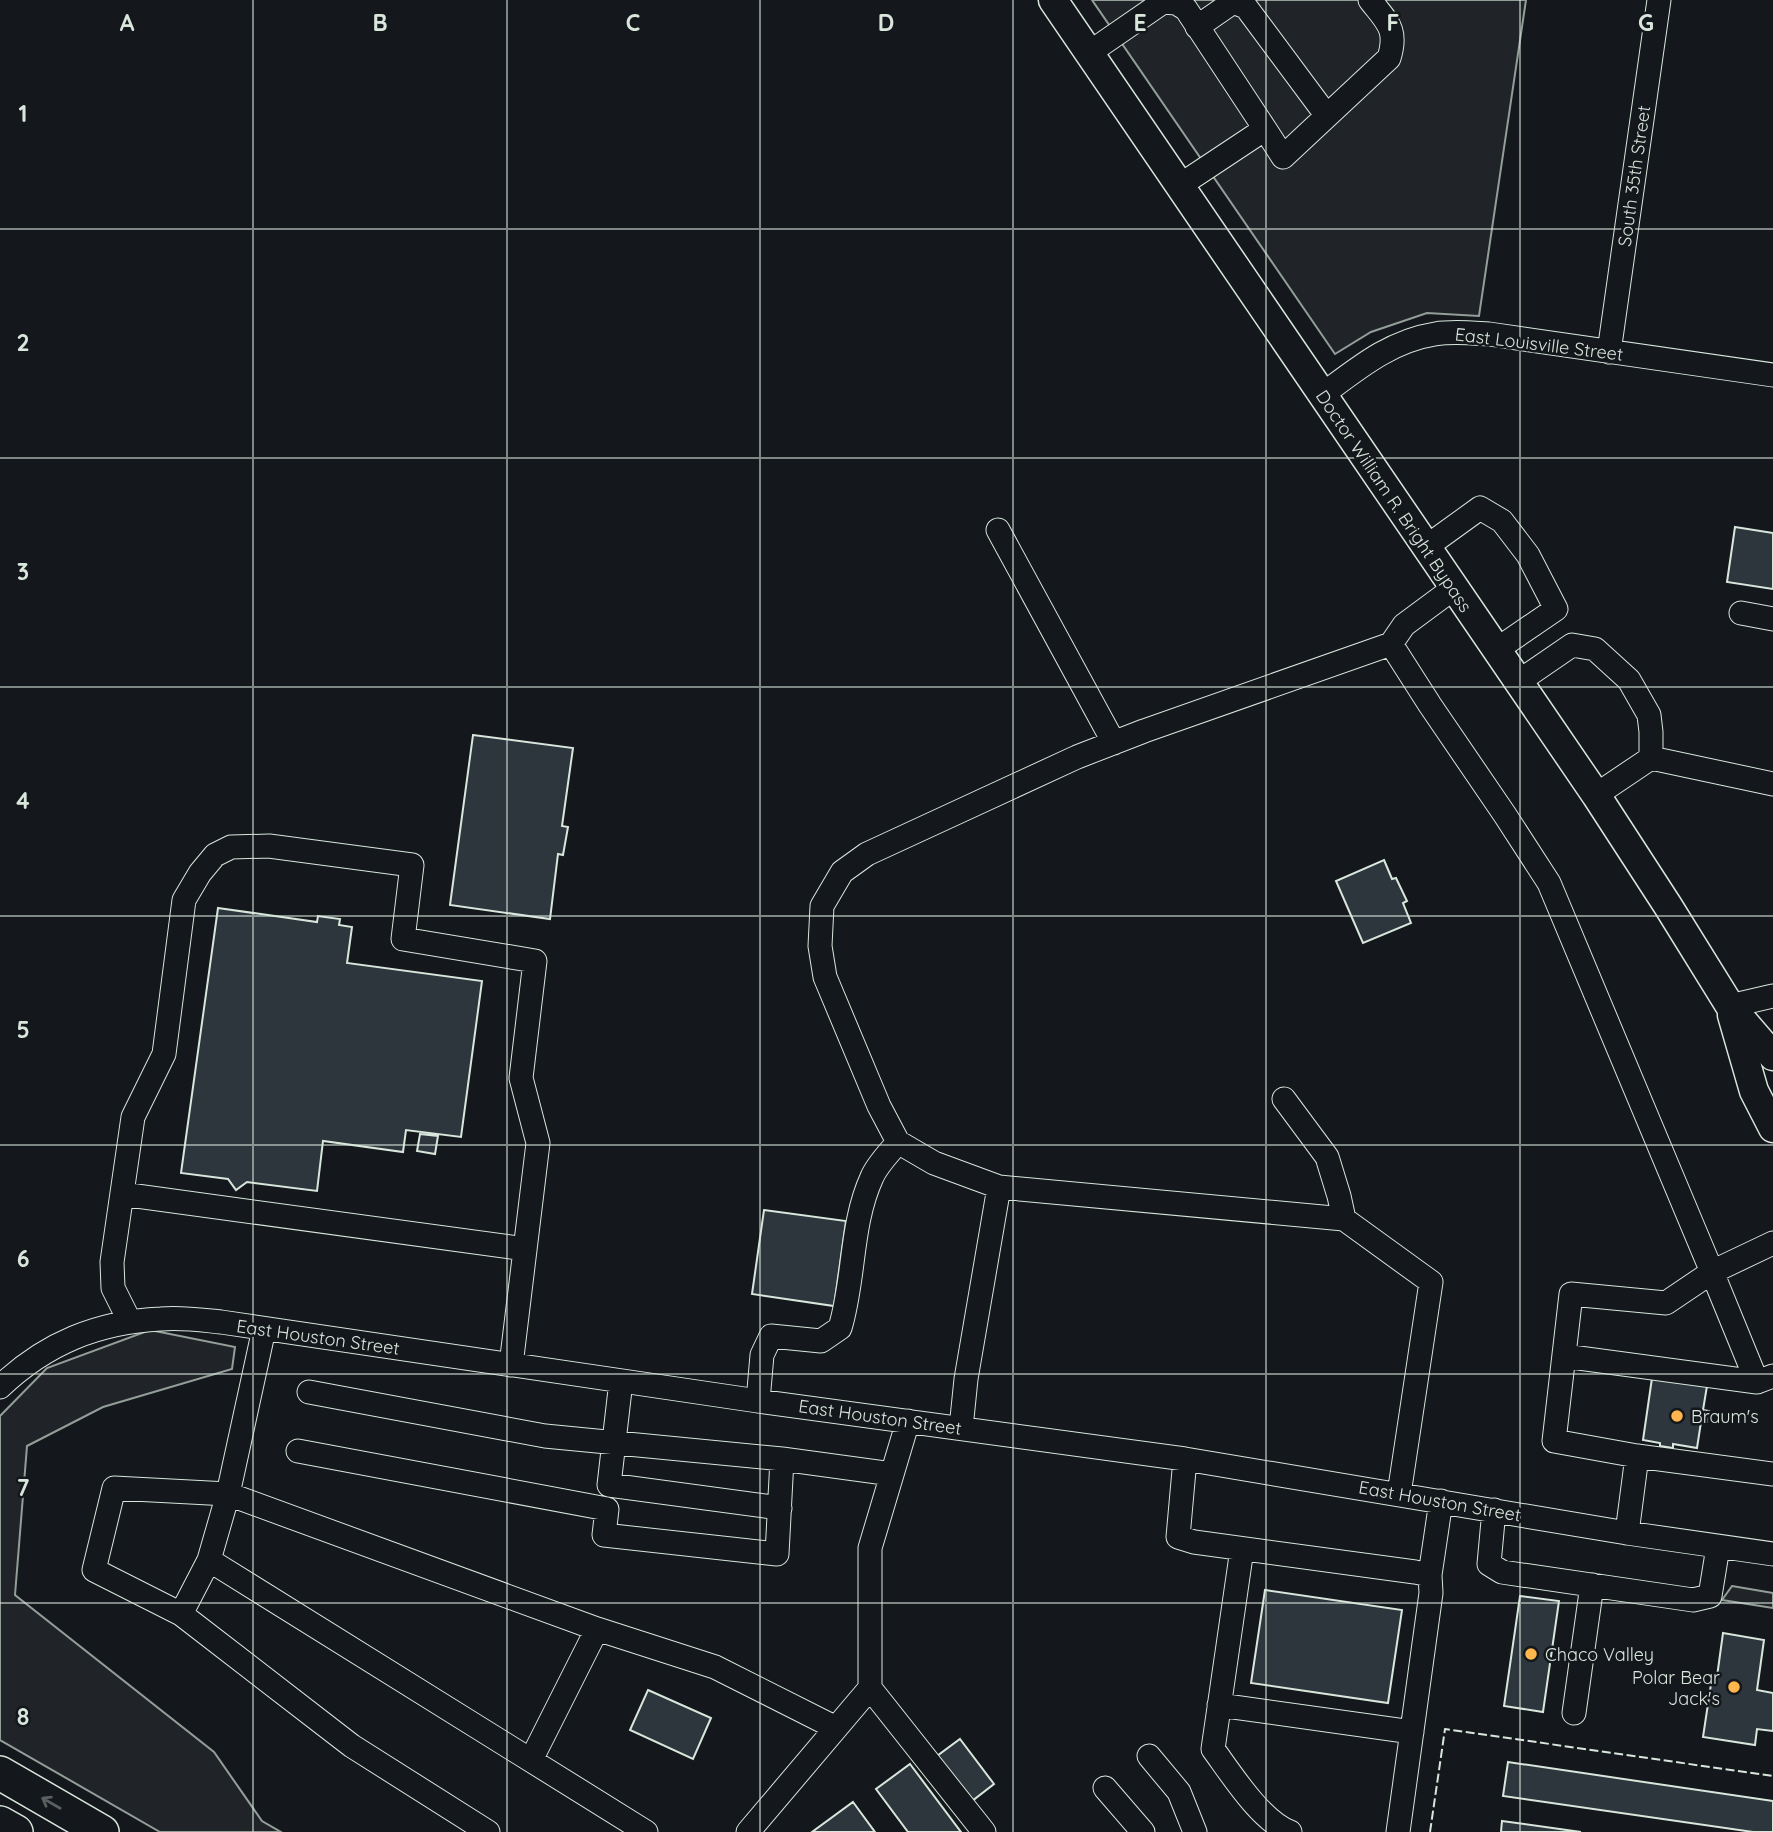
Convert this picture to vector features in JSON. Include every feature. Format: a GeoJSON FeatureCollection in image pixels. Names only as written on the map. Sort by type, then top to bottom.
{"type":"FeatureCollection","features":[{"type":"Feature","properties":{"kind":"highway"},"geometry":{"type":"LineString","coordinates":[[0,1773],[102,1832]]}},
{"type":"Feature","properties":{"kind":"highway"},"geometry":{"type":"LineString","coordinates":[[0,1823],[16,1832]]}},
{"type":"Feature","properties":{"kind":"main road","name":"Doctor William R. Bright Bypass"},"geometry":{"type":"LineString","coordinates":[[1053,0],[1596,795],[1730,1006],[1773,1056]]}},
{"type":"Feature","properties":{"kind":"main road","name":"Doctor William R. Bright Bypass"},"geometry":{"type":"LineString","coordinates":[[1730,1006],[1754,1091],[1773,1128]]}},
{"type":"Feature","properties":{"kind":"street"},"geometry":{"type":"LineString","coordinates":[[1089,53],[1163,2],[1176,3],[1186,9],[1283,157],[1389,58],[1393,43],[1391,29],[1370,0]]}},
{"type":"Feature","properties":{"kind":"street","name":"South 35th Street"},"geometry":{"type":"LineString","coordinates":[[1609,352],[1658,0]]}},
{"type":"Feature","properties":{"kind":"street"},"geometry":{"type":"LineString","coordinates":[[1197,27],[1233,2],[1246,7],[1327,116]]}},
{"type":"Feature","properties":{"kind":"street"},"geometry":{"type":"LineString","coordinates":[[1179,186],[1265,129]]}},
{"type":"Feature","properties":{"kind":"street","name":"East Louisville Street"},"geometry":{"type":"LineString","coordinates":[[1321,395],[1367,361],[1390,348],[1436,333],[1458,332],[1489,334],[1773,375]]}},
{"type":"Feature","properties":{"kind":"street"},"geometry":{"type":"LineString","coordinates":[[1426,547],[1480,508],[1502,521],[1528,555],[1556,609],[1496,650]]}},
{"type":"Feature","properties":{"kind":"street"},"geometry":{"type":"LineString","coordinates":[[998,530],[1114,743]]}},
{"type":"Feature","properties":{"kind":"street"},"geometry":{"type":"LineString","coordinates":[[1399,1494],[1431,1282],[1344,1219],[999,1187],[934,1163],[898,1142],[879,1106],[825,977],[820,946],[822,906],[842,873],[867,854],[1077,757],[1391,644],[1404,625],[1454,587]]}},
{"type":"Feature","properties":{"kind":"street"},"geometry":{"type":"LineString","coordinates":[[1741,613],[1773,619]]}},
{"type":"Feature","properties":{"kind":"street"},"geometry":{"type":"LineString","coordinates":[[1391,644],[1549,883],[1712,1272],[1765,1379]]}},
{"type":"Feature","properties":{"kind":"street"},"geometry":{"type":"LineString","coordinates":[[1518,682],[1572,645],[1595,649],[1629,680],[1649,715],[1651,758]]}},
{"type":"Feature","properties":{"kind":"street"},"geometry":{"type":"LineString","coordinates":[[1596,795],[1651,758],[1773,784]]}},
{"type":"Feature","properties":{"kind":"street"},"geometry":{"type":"LineString","coordinates":[[130,1322],[113,1288],[112,1262],[133,1117],[164,1054],[184,900],[200,873],[215,855],[231,847],[269,846],[412,865],[403,939],[536,961],[521,1078],[538,1143],[511,1365]]}},
{"type":"Feature","properties":{"kind":"street"},"geometry":{"type":"LineString","coordinates":[[1730,1006],[1773,996]]}},
{"type":"Feature","properties":{"kind":"street"},"geometry":{"type":"LineString","coordinates":[[1284,1099],[1326,1157],[1344,1219]]}},
{"type":"Feature","properties":{"kind":"street"},"geometry":{"type":"LineString","coordinates":[[758,1401],[762,1355],[771,1336],[821,1341],[840,1328],[860,1213],[872,1175],[898,1142]]}},
{"type":"Feature","properties":{"kind":"street"},"geometry":{"type":"LineString","coordinates":[[961,1428],[966,1379],[999,1187]]}},
{"type":"Feature","properties":{"kind":"street"},"geometry":{"type":"LineString","coordinates":[[122,1194],[525,1249]]}},
{"type":"Feature","properties":{"kind":"street"},"geometry":{"type":"LineString","coordinates":[[1773,1243],[1712,1272],[1666,1303],[1571,1294],[1554,1441],[1637,1456],[1773,1474]]}},
{"type":"Feature","properties":{"kind":"street","name":"East Houston Street"},"geometry":{"type":"LineString","coordinates":[[0,1387],[26,1363],[57,1345],[102,1327],[162,1318],[190,1320],[1185,1459],[1627,1533],[1773,1554]]}},
{"type":"Feature","properties":{"kind":"street"},"geometry":{"type":"LineString","coordinates":[[181,1614],[209,1560],[228,1494],[264,1329]]}},
{"type":"Feature","properties":{"kind":"street"},"geometry":{"type":"LineString","coordinates":[[1564,1356],[1765,1379]]}},
{"type":"Feature","properties":{"kind":"street"},"geometry":{"type":"LineString","coordinates":[[621,1381],[604,1535],[777,1554],[782,1459]]}},
{"type":"Feature","properties":{"kind":"street"},"geometry":{"type":"LineString","coordinates":[[309,1392],[545,1436],[782,1459],[892,1474]]}},
{"type":"Feature","properties":{"kind":"street"},"geometry":{"type":"LineString","coordinates":[[908,1421],[870,1548],[870,1688],[984,1832]]}},
{"type":"Feature","properties":{"kind":"street"},"geometry":{"type":"LineString","coordinates":[[298,1451],[607,1509]]}},
{"type":"Feature","properties":{"kind":"street"},"geometry":{"type":"LineString","coordinates":[[1627,1533],[1637,1456]]}},
{"type":"Feature","properties":{"kind":"street"},"geometry":{"type":"LineString","coordinates":[[1185,1459],[1178,1537],[1194,1542],[1430,1575]]}},
{"type":"Feature","properties":{"kind":"street"},"geometry":{"type":"LineString","coordinates":[[609,1485],[779,1508]]}},
{"type":"Feature","properties":{"kind":"street"},"geometry":{"type":"LineString","coordinates":[[488,1832],[352,1746],[181,1614],[94,1570],[114,1488],[228,1494],[597,1629],[715,1667],[836,1728]]}},
{"type":"Feature","properties":{"kind":"street"},"geometry":{"type":"LineString","coordinates":[[1398,1832],[1441,1501]]}},
{"type":"Feature","properties":{"kind":"street"},"geometry":{"type":"LineString","coordinates":[[1494,1510],[1489,1564],[1502,1572],[1693,1600],[1710,1596],[1718,1547]]}},
{"type":"Feature","properties":{"kind":"street"},"geometry":{"type":"LineString","coordinates":[[1242,1549],[1213,1749],[1244,1792],[1276,1826],[1290,1832]]}},
{"type":"Feature","properties":{"kind":"street"},"geometry":{"type":"LineString","coordinates":[[209,1560],[646,1832]]}},
{"type":"Feature","properties":{"kind":"street"},"geometry":{"type":"LineString","coordinates":[[1574,1713],[1592,1586]]}},
{"type":"Feature","properties":{"kind":"street"},"geometry":{"type":"LineString","coordinates":[[531,1760],[597,1629]]}},
{"type":"Feature","properties":{"kind":"street"},"geometry":{"type":"LineString","coordinates":[[748,1832],[870,1688]]}},
{"type":"Feature","properties":{"kind":"street"},"geometry":{"type":"LineString","coordinates":[[1219,1705],[1412,1732]]}},
{"type":"Feature","properties":{"kind":"street"},"geometry":{"type":"LineString","coordinates":[[1149,1756],[1179,1792],[1195,1832]]}},
{"type":"Feature","properties":{"kind":"street"},"geometry":{"type":"LineString","coordinates":[[1105,1788],[1143,1832]]}},
{"type":"Feature","properties":{"kind":"shaded area"},"geometry":{"type":"Polygon","coordinates":[[[1092,0],[1526,0],[1479,316],[1427,313],[1371,332],[1335,354],[1092,0]]]}},
{"type":"Feature","properties":{"kind":"shaded area"},"geometry":{"type":"Polygon","coordinates":[[[150,1330],[235,1347],[232,1369],[103,1407],[27,1446],[15,1595],[214,1752],[262,1821],[281,1832],[160,1832],[0,1740],[0,1416],[47,1368],[150,1330]]]}},
{"type":"Feature","properties":{"kind":"shaded area"},"geometry":{"type":"Polygon","coordinates":[[[1732,1586],[1773,1593],[1773,1608],[1722,1600],[1732,1586]]]}},
{"type":"Feature","properties":{"kind":"building"},"geometry":{"type":"Polygon","coordinates":[[[1735,527],[1773,533],[1773,589],[1727,582],[1735,527]]]}},
{"type":"Feature","properties":{"kind":"building"},"geometry":{"type":"Polygon","coordinates":[[[473,735],[573,748],[562,826],[568,827],[563,855],[558,854],[550,919],[450,905],[473,735]]]}},
{"type":"Feature","properties":{"kind":"building"},"geometry":{"type":"Polygon","coordinates":[[[1384,860],[1392,879],[1396,878],[1407,901],[1403,903],[1411,923],[1363,943],[1336,881],[1384,860]]]}},
{"type":"Feature","properties":{"kind":"building"},"geometry":{"type":"Polygon","coordinates":[[[218,908],[317,922],[318,916],[340,919],[339,925],[352,927],[347,963],[482,981],[461,1137],[406,1130],[403,1152],[323,1141],[317,1191],[247,1182],[236,1190],[228,1179],[181,1173],[218,908]]]}},
{"type":"Feature","properties":{"kind":"building"},"geometry":{"type":"Polygon","coordinates":[[[420,1134],[438,1136],[435,1154],[417,1151],[420,1134]]]}},
{"type":"Feature","properties":{"kind":"building"},"geometry":{"type":"Polygon","coordinates":[[[764,1210],[846,1221],[834,1306],[752,1294],[764,1210]]]}},
{"type":"Feature","properties":{"kind":"building","name":"Braum's"},"geometry":{"type":"Polygon","coordinates":[[[1652,1378],[1707,1386],[1703,1410],[1709,1411],[1707,1422],[1701,1422],[1697,1448],[1673,1444],[1673,1448],[1643,1440],[1652,1378]]]}},
{"type":"Feature","properties":{"kind":"building"},"geometry":{"type":"Polygon","coordinates":[[[1265,1590],[1402,1610],[1388,1703],[1251,1683],[1265,1590]]]}},
{"type":"Feature","properties":{"kind":"building","name":"Chaco Valley"},"geometry":{"type":"Polygon","coordinates":[[[1520,1596],[1559,1601],[1543,1712],[1504,1706],[1520,1596]]]}},
{"type":"Feature","properties":{"kind":"building","name":"Polar Bear Jack's"},"geometry":{"type":"Polygon","coordinates":[[[1723,1633],[1764,1640],[1757,1690],[1773,1693],[1773,1731],[1757,1729],[1755,1745],[1703,1737],[1711,1684],[1716,1684],[1723,1633]]]}},
{"type":"Feature","properties":{"kind":"building"},"geometry":{"type":"Polygon","coordinates":[[[648,1690],[711,1718],[693,1759],[630,1730],[648,1690]]]}},
{"type":"Feature","properties":{"kind":"building"},"geometry":{"type":"Polygon","coordinates":[[[960,1739],[994,1784],[972,1801],[937,1756],[960,1739]]]}},
{"type":"Feature","properties":{"kind":"building"},"geometry":{"type":"Polygon","coordinates":[[[1508,1762],[1773,1801],[1773,1832],[1753,1832],[1503,1796],[1508,1762]]]}},
{"type":"Feature","properties":{"kind":"building"},"geometry":{"type":"Polygon","coordinates":[[[910,1764],[961,1832],[908,1832],[876,1789],[910,1764]]]}},
{"type":"Feature","properties":{"kind":"building"},"geometry":{"type":"Polygon","coordinates":[[[853,1802],[875,1832],[812,1832],[853,1802]]]}},
{"type":"Feature","properties":{"kind":"building"},"geometry":{"type":"Polygon","coordinates":[[[1502,1821],[1581,1832],[1501,1832],[1502,1821]]]}},
{"type":"Feature","properties":{"kind":"fence"},"geometry":{"type":"LineString","coordinates":[[1430,1832],[1445,1729],[1773,1776]]}},
{"type":"Feature","properties":{"kind":"place","name":"Braum's"},"geometry":{"type":"Point","coordinates":[1677,1416]}},
{"type":"Feature","properties":{"kind":"place","name":"Chaco Valley"},"geometry":{"type":"Point","coordinates":[1531,1654]}},
{"type":"Feature","properties":{"kind":"place","name":"Polar Bear Jack's"},"geometry":{"type":"Point","coordinates":[1734,1687]}}]}
